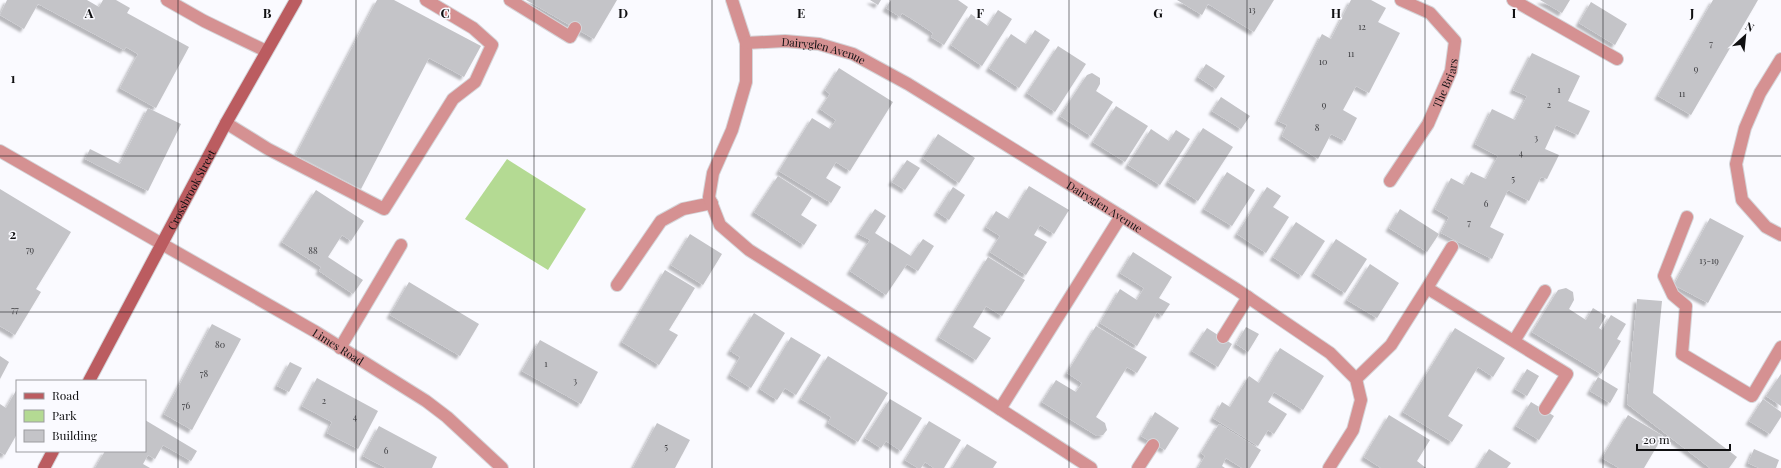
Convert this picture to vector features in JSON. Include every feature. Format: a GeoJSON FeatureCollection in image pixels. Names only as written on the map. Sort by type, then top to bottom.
{"type":"FeatureCollection","features":[{"type":"Feature","properties":{"kind":"main road","name":"Crossbrook Street"},"geometry":{"type":"LineString","coordinates":[[90,380],[226,123],[296,0]]}},
{"type":"Feature","properties":{"kind":"main road"},"geometry":{"type":"LineString","coordinates":[[44,468],[52,452]]}},
{"type":"Feature","properties":{"kind":"street"},"geometry":{"type":"LineString","coordinates":[[167,0],[204,21],[266,51]]}},
{"type":"Feature","properties":{"kind":"street"},"geometry":{"type":"LineString","coordinates":[[226,123],[268,149],[384,209],[453,99],[475,82],[492,45],[473,28],[426,0]]}},
{"type":"Feature","properties":{"kind":"street"},"geometry":{"type":"LineString","coordinates":[[510,0],[570,37],[575,28]]}},
{"type":"Feature","properties":{"kind":"street"},"geometry":{"type":"LineString","coordinates":[[732,0],[746,42],[746,82],[732,130],[713,173],[709,197],[720,225],[749,250],[1000,409],[1090,468]]}},
{"type":"Feature","properties":{"kind":"street","name":"The Briars"},"geometry":{"type":"LineString","coordinates":[[1390,181],[1428,124],[1451,70],[1455,41],[1430,13],[1401,0]]}},
{"type":"Feature","properties":{"kind":"street"},"geometry":{"type":"LineString","coordinates":[[1513,0],[1617,59]]}},
{"type":"Feature","properties":{"kind":"street","name":"Dairyglen Avenue"},"geometry":{"type":"LineString","coordinates":[[746,42],[786,41],[819,44],[853,54],[914,88],[1121,216],[1248,297],[1330,353],[1356,379],[1362,400],[1353,430],[1332,467]]}},
{"type":"Feature","properties":{"kind":"street"},"geometry":{"type":"LineString","coordinates":[[1781,59],[1760,93],[1745,128],[1736,164],[1742,200],[1766,227],[1781,235]]}},
{"type":"Feature","properties":{"kind":"street","name":"Limes Road"},"geometry":{"type":"LineString","coordinates":[[0,151],[316,332],[426,401],[447,416],[502,468]]}},
{"type":"Feature","properties":{"kind":"street"},"geometry":{"type":"LineString","coordinates":[[617,285],[661,221],[684,209],[712,204]]}},
{"type":"Feature","properties":{"kind":"street"},"geometry":{"type":"LineString","coordinates":[[1000,409],[1121,216]]}},
{"type":"Feature","properties":{"kind":"street"},"geometry":{"type":"LineString","coordinates":[[1687,217],[1664,276],[1673,295],[1686,306],[1682,354],[1752,396],[1781,347]]}},
{"type":"Feature","properties":{"kind":"street"},"geometry":{"type":"LineString","coordinates":[[340,348],[401,245]]}},
{"type":"Feature","properties":{"kind":"street"},"geometry":{"type":"LineString","coordinates":[[1356,379],[1391,344],[1452,247]]}},
{"type":"Feature","properties":{"kind":"street"},"geometry":{"type":"LineString","coordinates":[[1427,288],[1567,374],[1545,409]]}},
{"type":"Feature","properties":{"kind":"street"},"geometry":{"type":"LineString","coordinates":[[1514,341],[1545,290]]}},
{"type":"Feature","properties":{"kind":"street"},"geometry":{"type":"LineString","coordinates":[[1223,337],[1248,297]]}},
{"type":"Feature","properties":{"kind":"street"},"geometry":{"type":"LineString","coordinates":[[1138,468],[1153,445]]}},
{"type":"Feature","properties":{"kind":"green space"},"geometry":{"type":"Polygon","coordinates":[[[507,159],[586,209],[548,270],[465,219],[507,159]]]}},
{"type":"Feature","properties":{"kind":"building"},"geometry":{"type":"Polygon","coordinates":[[[7,0],[87,0],[99,7],[103,0],[116,0],[130,8],[127,13],[189,47],[156,108],[120,88],[138,54],[126,47],[124,50],[38,4],[24,29],[0,15],[7,0]]]}},
{"type":"Feature","properties":{"kind":"building"},"geometry":{"type":"Polygon","coordinates":[[[377,0],[394,0],[481,46],[464,77],[429,58],[361,189],[296,155],[377,0]]]}},
{"type":"Feature","properties":{"kind":"building"},"geometry":{"type":"Polygon","coordinates":[[[526,0],[617,0],[594,39],[526,0]]]}},
{"type":"Feature","properties":{"kind":"building"},"geometry":{"type":"Polygon","coordinates":[[[870,0],[881,0],[878,5],[870,0]]]}},
{"type":"Feature","properties":{"kind":"building"},"geometry":{"type":"Polygon","coordinates":[[[891,0],[958,0],[968,7],[944,45],[931,37],[933,33],[918,23],[902,13],[900,17],[886,8],[891,0]]]}},
{"type":"Feature","properties":{"kind":"building"},"geometry":{"type":"Polygon","coordinates":[[[1177,0],[1274,0],[1254,32],[1208,4],[1202,15],[1177,0]]]}},
{"type":"Feature","properties":{"kind":"building"},"geometry":{"type":"Polygon","coordinates":[[[1351,0],[1371,0],[1386,8],[1378,22],[1400,33],[1369,93],[1356,86],[1343,110],[1357,118],[1345,141],[1331,134],[1318,159],[1282,136],[1287,125],[1278,121],[1322,34],[1331,39],[1351,0]]]}},
{"type":"Feature","properties":{"kind":"building"},"geometry":{"type":"Polygon","coordinates":[[[1540,0],[1570,0],[1562,13],[1540,0]]]}},
{"type":"Feature","properties":{"kind":"building"},"geometry":{"type":"Polygon","coordinates":[[[1713,0],[1758,0],[1691,115],[1658,96],[1713,0]]]}},
{"type":"Feature","properties":{"kind":"building"},"geometry":{"type":"Polygon","coordinates":[[[1591,2],[1627,24],[1615,45],[1579,23],[1591,2]]]}},
{"type":"Feature","properties":{"kind":"building"},"geometry":{"type":"Polygon","coordinates":[[[998,10],[1012,19],[982,66],[951,45],[971,14],[988,26],[998,10]]]}},
{"type":"Feature","properties":{"kind":"building"},"geometry":{"type":"Polygon","coordinates":[[[1035,30],[1050,40],[1019,88],[989,68],[1011,34],[1026,44],[1035,30]]]}},
{"type":"Feature","properties":{"kind":"building"},"geometry":{"type":"Polygon","coordinates":[[[1058,46],[1086,64],[1055,112],[1027,93],[1058,46]]]}},
{"type":"Feature","properties":{"kind":"building"},"geometry":{"type":"Polygon","coordinates":[[[1532,53],[1580,76],[1568,101],[1590,111],[1578,135],[1556,125],[1545,149],[1559,155],[1547,179],[1541,177],[1529,201],[1508,190],[1490,227],[1504,234],[1492,259],[1441,233],[1449,217],[1435,209],[1451,178],[1464,185],[1471,172],[1486,179],[1498,156],[1475,144],[1492,109],[1515,120],[1527,96],[1513,90],[1532,53]]]}},
{"type":"Feature","properties":{"kind":"building"},"geometry":{"type":"Polygon","coordinates":[[[1206,64],[1225,76],[1216,89],[1198,77],[1206,64]]]}},
{"type":"Feature","properties":{"kind":"building"},"geometry":{"type":"Polygon","coordinates":[[[839,68],[893,102],[850,171],[836,162],[826,178],[841,187],[831,203],[779,171],[812,118],[830,129],[836,120],[820,109],[830,94],[825,90],[839,68]]]}},
{"type":"Feature","properties":{"kind":"building"},"geometry":{"type":"Polygon","coordinates":[[[1092,73],[1100,78],[1100,84],[1096,91],[1113,102],[1091,136],[1060,116],[1087,75],[1092,73]]]}},
{"type":"Feature","properties":{"kind":"building"},"geometry":{"type":"Polygon","coordinates":[[[1221,97],[1250,116],[1241,129],[1212,111],[1221,97]]]}},
{"type":"Feature","properties":{"kind":"building"},"geometry":{"type":"Polygon","coordinates":[[[1116,106],[1148,126],[1125,162],[1093,142],[1116,106]]]}},
{"type":"Feature","properties":{"kind":"building"},"geometry":{"type":"Polygon","coordinates":[[[148,108],[181,124],[148,191],[85,159],[90,149],[120,164],[148,108]]]}},
{"type":"Feature","properties":{"kind":"building"},"geometry":{"type":"Polygon","coordinates":[[[1203,128],[1233,147],[1198,201],[1168,182],[1203,128]]]}},
{"type":"Feature","properties":{"kind":"building"},"geometry":{"type":"Polygon","coordinates":[[[1151,129],[1169,141],[1176,130],[1190,139],[1160,185],[1128,165],[1151,129]]]}},
{"type":"Feature","properties":{"kind":"building"},"geometry":{"type":"Polygon","coordinates":[[[938,134],[975,158],[959,183],[923,158],[938,134]]]}},
{"type":"Feature","properties":{"kind":"building"},"geometry":{"type":"Polygon","coordinates":[[[907,160],[920,168],[905,190],[892,182],[907,160]]]}},
{"type":"Feature","properties":{"kind":"building"},"geometry":{"type":"Polygon","coordinates":[[[1227,172],[1255,190],[1232,226],[1204,209],[1227,172]]]}},
{"type":"Feature","properties":{"kind":"building"},"geometry":{"type":"Polygon","coordinates":[[[778,176],[812,198],[801,215],[817,225],[804,245],[754,212],[778,176]]]}},
{"type":"Feature","properties":{"kind":"building"},"geometry":{"type":"Polygon","coordinates":[[[1029,186],[1069,210],[1054,234],[1040,225],[1034,235],[1047,242],[1026,275],[990,252],[1000,236],[986,227],[996,211],[1009,219],[1029,186]]]}},
{"type":"Feature","properties":{"kind":"building"},"geometry":{"type":"Polygon","coordinates":[[[953,187],[965,195],[949,220],[937,212],[953,187]]]}},
{"type":"Feature","properties":{"kind":"building"},"geometry":{"type":"Polygon","coordinates":[[[1267,187],[1281,196],[1273,207],[1289,217],[1266,253],[1237,234],[1267,187]]]}},
{"type":"Feature","properties":{"kind":"building"},"geometry":{"type":"Polygon","coordinates":[[[0,189],[71,232],[36,289],[41,292],[15,335],[0,326],[0,189]]]}},
{"type":"Feature","properties":{"kind":"building"},"geometry":{"type":"Polygon","coordinates":[[[316,190],[364,221],[351,241],[342,235],[328,257],[363,280],[353,294],[319,271],[321,267],[282,242],[316,190]]]}},
{"type":"Feature","properties":{"kind":"building"},"geometry":{"type":"Polygon","coordinates":[[[875,209],[886,216],[875,233],[911,256],[923,239],[934,246],[918,271],[907,264],[886,295],[850,271],[870,240],[858,234],[875,209]]]}},
{"type":"Feature","properties":{"kind":"building"},"geometry":{"type":"Polygon","coordinates":[[[1400,209],[1439,234],[1427,252],[1389,228],[1400,209]]]}},
{"type":"Feature","properties":{"kind":"building"},"geometry":{"type":"Polygon","coordinates":[[[1710,218],[1744,236],[1708,303],[1674,285],[1710,218]]]}},
{"type":"Feature","properties":{"kind":"building"},"geometry":{"type":"Polygon","coordinates":[[[1296,222],[1325,241],[1302,276],[1273,257],[1296,222]]]}},
{"type":"Feature","properties":{"kind":"building"},"geometry":{"type":"Polygon","coordinates":[[[690,234],[722,254],[703,285],[671,265],[690,234]]]}},
{"type":"Feature","properties":{"kind":"building"},"geometry":{"type":"Polygon","coordinates":[[[1336,239],[1367,259],[1345,293],[1314,273],[1336,239]]]}},
{"type":"Feature","properties":{"kind":"building"},"geometry":{"type":"Polygon","coordinates":[[[1133,252],[1172,277],[1159,298],[1170,304],[1162,316],[1157,312],[1137,346],[1100,323],[1120,289],[1137,300],[1144,288],[1120,273],[1133,252]]]}},
{"type":"Feature","properties":{"kind":"building"},"geometry":{"type":"Polygon","coordinates":[[[988,257],[1025,280],[1002,316],[986,306],[973,327],[991,338],[976,360],[939,337],[988,257]]]}},
{"type":"Feature","properties":{"kind":"building"},"geometry":{"type":"Polygon","coordinates":[[[1370,264],[1399,283],[1377,318],[1347,300],[1370,264]]]}},
{"type":"Feature","properties":{"kind":"building"},"geometry":{"type":"Polygon","coordinates":[[[665,270],[695,288],[669,330],[678,335],[659,365],[622,342],[665,270]]]}},
{"type":"Feature","properties":{"kind":"building"},"geometry":{"type":"Polygon","coordinates":[[[409,282],[479,324],[460,356],[390,315],[409,282]]]}},
{"type":"Feature","properties":{"kind":"building"},"geometry":{"type":"Polygon","coordinates":[[[1566,288],[1573,292],[1574,300],[1569,309],[1586,320],[1593,308],[1606,316],[1599,328],[1602,330],[1611,315],[1626,324],[1617,339],[1621,341],[1601,374],[1532,332],[1558,290],[1566,288]]]}},
{"type":"Feature","properties":{"kind":"building"},"geometry":{"type":"Polygon","coordinates":[[[1637,299],[1662,301],[1653,393],[1737,457],[1729,468],[1710,468],[1627,404],[1637,299]]]}},
{"type":"Feature","properties":{"kind":"building"},"geometry":{"type":"Polygon","coordinates":[[[754,313],[785,333],[751,388],[730,375],[740,357],[730,351],[754,313]]]}},
{"type":"Feature","properties":{"kind":"building"},"geometry":{"type":"Polygon","coordinates":[[[212,324],[241,339],[192,430],[164,414],[212,324]]]}},
{"type":"Feature","properties":{"kind":"building"},"geometry":{"type":"Polygon","coordinates":[[[1096,326],[1147,357],[1137,373],[1127,367],[1096,417],[1105,423],[1107,430],[1103,435],[1097,436],[1042,402],[1056,380],[1076,392],[1082,383],[1067,373],[1096,326]]]}},
{"type":"Feature","properties":{"kind":"building"},"geometry":{"type":"Polygon","coordinates":[[[1246,327],[1259,334],[1248,352],[1236,344],[1246,327]]]}},
{"type":"Feature","properties":{"kind":"building"},"geometry":{"type":"Polygon","coordinates":[[[1207,328],[1232,344],[1218,367],[1192,351],[1207,328]]]}},
{"type":"Feature","properties":{"kind":"building"},"geometry":{"type":"Polygon","coordinates":[[[1455,328],[1505,358],[1493,377],[1478,367],[1448,416],[1463,425],[1452,442],[1403,412],[1455,328]]]}},
{"type":"Feature","properties":{"kind":"building"},"geometry":{"type":"Polygon","coordinates":[[[791,337],[821,355],[796,395],[785,388],[777,400],[760,389],[791,337]]]}},
{"type":"Feature","properties":{"kind":"building"},"geometry":{"type":"Polygon","coordinates":[[[540,340],[598,372],[581,404],[522,371],[540,340]]]}},
{"type":"Feature","properties":{"kind":"building"},"geometry":{"type":"Polygon","coordinates":[[[1280,348],[1324,376],[1303,410],[1274,392],[1268,402],[1287,414],[1274,434],[1268,430],[1258,446],[1213,418],[1222,402],[1230,407],[1249,376],[1259,383],[1280,348]]]}},
{"type":"Feature","properties":{"kind":"building"},"geometry":{"type":"Polygon","coordinates":[[[0,356],[9,362],[0,379],[0,356]]]}},
{"type":"Feature","properties":{"kind":"building"},"geometry":{"type":"Polygon","coordinates":[[[828,356],[888,393],[858,442],[828,423],[831,417],[801,399],[828,356]]]}},
{"type":"Feature","properties":{"kind":"building"},"geometry":{"type":"Polygon","coordinates":[[[290,362],[302,368],[289,392],[277,386],[290,362]]]}},
{"type":"Feature","properties":{"kind":"building"},"geometry":{"type":"Polygon","coordinates":[[[1527,369],[1539,376],[1527,396],[1515,389],[1527,369]]]}},
{"type":"Feature","properties":{"kind":"building"},"geometry":{"type":"Polygon","coordinates":[[[1781,374],[1781,406],[1766,396],[1781,374]]]}},
{"type":"Feature","properties":{"kind":"building"},"geometry":{"type":"Polygon","coordinates":[[[1598,377],[1618,389],[1610,403],[1590,391],[1598,377]]]}},
{"type":"Feature","properties":{"kind":"building"},"geometry":{"type":"Polygon","coordinates":[[[317,378],[378,411],[358,449],[327,433],[332,422],[302,406],[317,378]]]}},
{"type":"Feature","properties":{"kind":"building"},"geometry":{"type":"Polygon","coordinates":[[[16,391],[16,436],[5,455],[0,452],[0,404],[6,408],[16,391]]]}},
{"type":"Feature","properties":{"kind":"building"},"geometry":{"type":"Polygon","coordinates":[[[890,399],[922,418],[901,451],[886,441],[881,448],[865,438],[890,399]]]}},
{"type":"Feature","properties":{"kind":"building"},"geometry":{"type":"Polygon","coordinates":[[[1763,399],[1781,412],[1781,417],[1770,434],[1749,421],[1763,399]]]}},
{"type":"Feature","properties":{"kind":"building"},"geometry":{"type":"Polygon","coordinates":[[[1531,402],[1554,416],[1539,440],[1516,426],[1531,402]]]}},
{"type":"Feature","properties":{"kind":"building"},"geometry":{"type":"Polygon","coordinates":[[[1155,412],[1179,428],[1165,450],[1141,436],[1155,412]]]}},
{"type":"Feature","properties":{"kind":"building"},"geometry":{"type":"Polygon","coordinates":[[[1389,415],[1430,440],[1417,461],[1426,468],[1381,468],[1364,457],[1389,415]]]}},
{"type":"Feature","properties":{"kind":"building"},"geometry":{"type":"Polygon","coordinates":[[[1628,415],[1663,436],[1644,468],[1619,468],[1602,458],[1628,415]]]}},
{"type":"Feature","properties":{"kind":"building"},"geometry":{"type":"Polygon","coordinates":[[[146,421],[197,451],[191,461],[163,445],[155,459],[148,455],[143,464],[150,468],[95,468],[104,452],[146,452],[146,421]]]}},
{"type":"Feature","properties":{"kind":"building"},"geometry":{"type":"Polygon","coordinates":[[[929,421],[961,440],[944,468],[934,468],[925,462],[921,468],[918,468],[905,460],[929,421]]]}},
{"type":"Feature","properties":{"kind":"building"},"geometry":{"type":"Polygon","coordinates":[[[657,423],[690,440],[675,468],[633,468],[657,423]]]}},
{"type":"Feature","properties":{"kind":"building"},"geometry":{"type":"Polygon","coordinates":[[[1219,424],[1261,450],[1250,468],[1242,468],[1226,458],[1222,466],[1225,468],[1198,468],[1205,456],[1201,453],[1219,424]]]}},
{"type":"Feature","properties":{"kind":"building"},"geometry":{"type":"Polygon","coordinates":[[[379,426],[437,457],[432,468],[386,468],[363,456],[379,426]]]}},
{"type":"Feature","properties":{"kind":"building"},"geometry":{"type":"Polygon","coordinates":[[[967,444],[997,462],[993,468],[952,468],[967,444]]]}},
{"type":"Feature","properties":{"kind":"building"},"geometry":{"type":"Polygon","coordinates":[[[1489,449],[1511,463],[1507,468],[1477,468],[1489,449]]]}},
{"type":"Feature","properties":{"kind":"building"},"geometry":{"type":"Polygon","coordinates":[[[1754,449],[1779,460],[1776,468],[1759,468],[1748,463],[1754,449]]]}}]}
